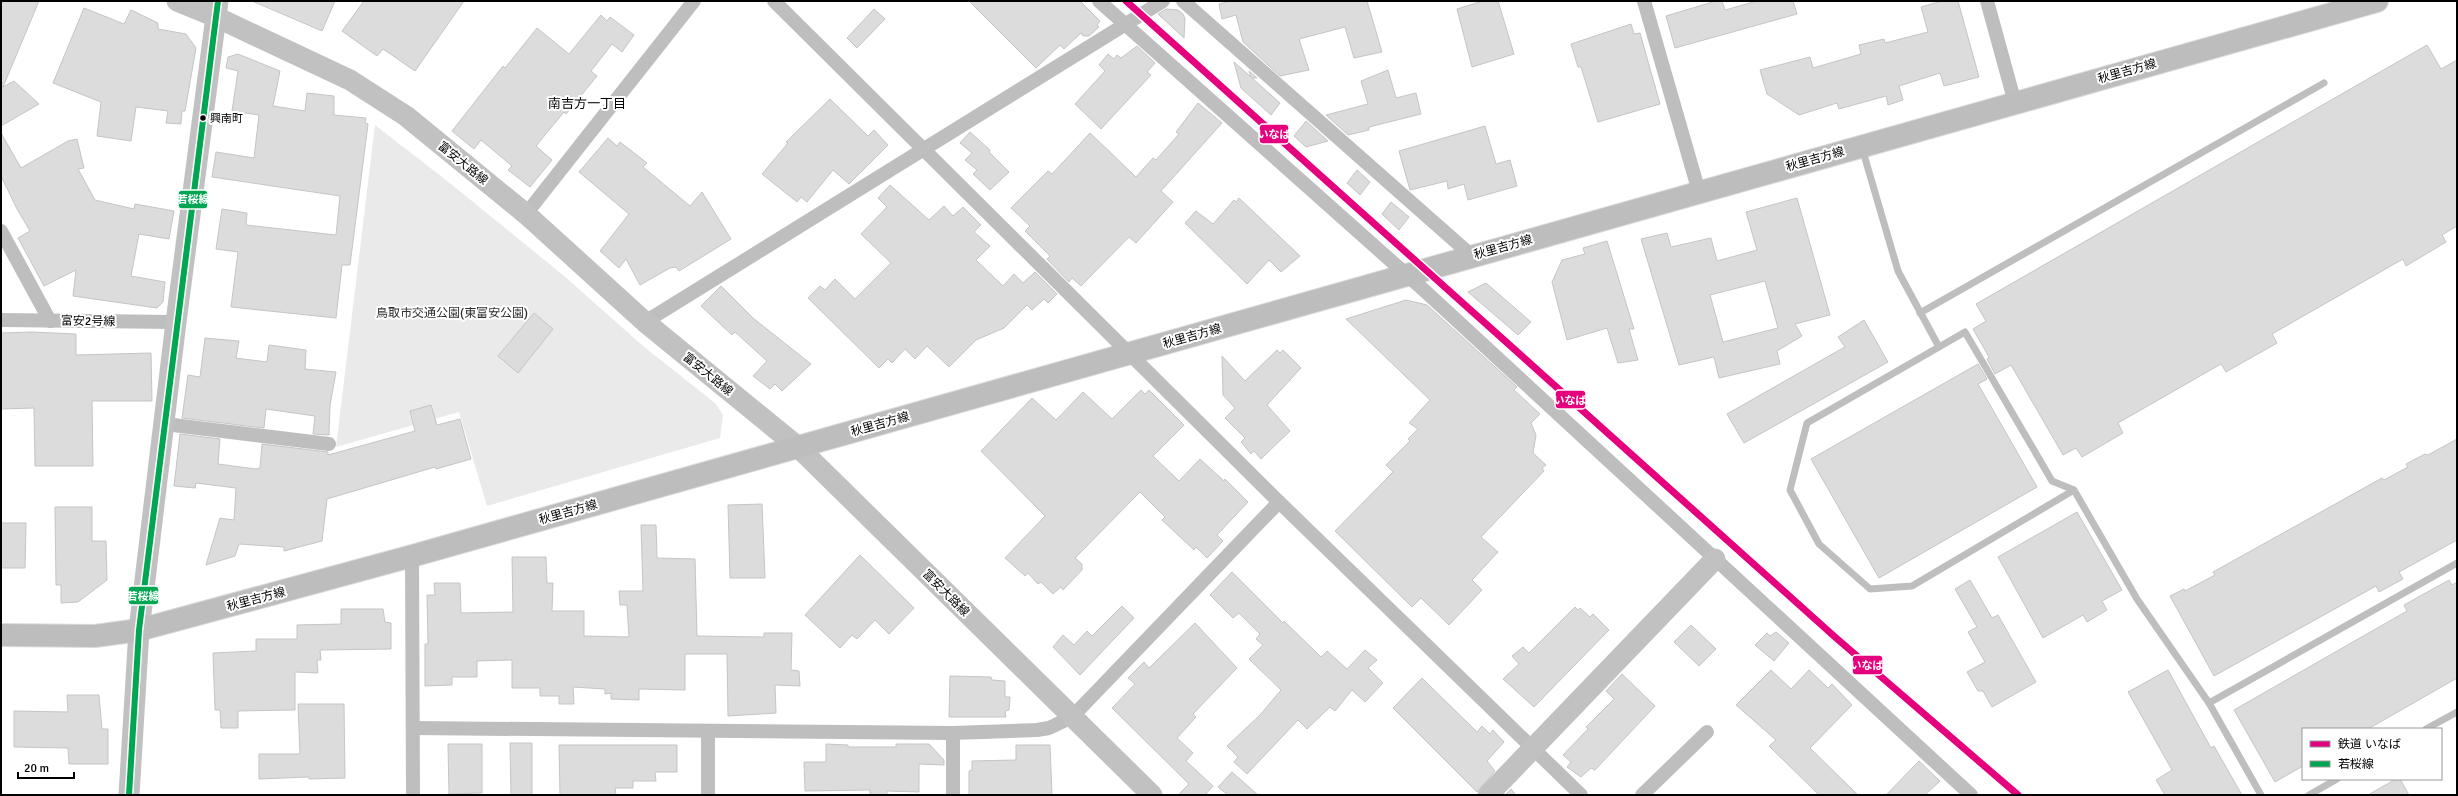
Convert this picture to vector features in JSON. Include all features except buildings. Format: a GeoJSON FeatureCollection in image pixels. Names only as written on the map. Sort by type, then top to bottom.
{"type":"FeatureCollection","features":[{"type":"Feature","properties":{"kind":"main road","name":"秋里吉方線"},"geometry":{"type":"LineString","coordinates":[[1,635],[95,636],[139,630],[412,556],[2015,103],[2333,7],[2377,1]]}},
{"type":"Feature","properties":{"kind":"street","name":"富安大路線"},"geometry":{"type":"LineString","coordinates":[[176,1],[217,9],[350,80],[406,116],[526,214],[645,322],[798,447],[1152,795]]}},
{"type":"Feature","properties":{"kind":"street"},"geometry":{"type":"LineString","coordinates":[[526,214],[694,1]]}},
{"type":"Feature","properties":{"kind":"street"},"geometry":{"type":"LineString","coordinates":[[774,1],[1279,502],[1581,795]]}},
{"type":"Feature","properties":{"kind":"street"},"geometry":{"type":"LineString","coordinates":[[1100,1],[1406,275],[1971,795]]}},
{"type":"Feature","properties":{"kind":"street"},"geometry":{"type":"LineString","coordinates":[[645,322],[1163,1]]}},
{"type":"Feature","properties":{"kind":"street"},"geometry":{"type":"LineString","coordinates":[[1183,1],[1472,256]]}},
{"type":"Feature","properties":{"kind":"street"},"geometry":{"type":"LineString","coordinates":[[1644,1],[1700,192]]}},
{"type":"Feature","properties":{"kind":"street"},"geometry":{"type":"LineString","coordinates":[[1987,1],[2015,103]]}},
{"type":"Feature","properties":{"kind":"street"},"geometry":{"type":"LineString","coordinates":[[129,795],[139,630],[165,424],[176,322],[217,9]]}},
{"type":"Feature","properties":{"kind":"street"},"geometry":{"type":"LineString","coordinates":[[1,231],[50,321]]}},
{"type":"Feature","properties":{"kind":"street","name":"富安2号線"},"geometry":{"type":"LineString","coordinates":[[1,320],[176,322]]}},
{"type":"Feature","properties":{"kind":"street"},"geometry":{"type":"LineString","coordinates":[[165,424],[329,444]]}},
{"type":"Feature","properties":{"kind":"street"},"geometry":{"type":"LineString","coordinates":[[414,728],[953,733],[1037,730],[1049,728],[1072,717],[1279,502]]}},
{"type":"Feature","properties":{"kind":"street"},"geometry":{"type":"LineString","coordinates":[[412,556],[414,728],[413,795]]}},
{"type":"Feature","properties":{"kind":"street"},"geometry":{"type":"LineString","coordinates":[[1488,795],[1715,559]]}},
{"type":"Feature","properties":{"kind":"street"},"geometry":{"type":"LineString","coordinates":[[708,731],[708,795]]}},
{"type":"Feature","properties":{"kind":"street"},"geometry":{"type":"LineString","coordinates":[[1642,795],[1707,732]]}},
{"type":"Feature","properties":{"kind":"street"},"geometry":{"type":"LineString","coordinates":[[953,733],[953,795]]}},
{"type":"Feature","properties":{"kind":"lane"},"geometry":{"type":"LineString","coordinates":[[1920,313],[2324,83]]}},
{"type":"Feature","properties":{"kind":"lane"},"geometry":{"type":"LineString","coordinates":[[1861,146],[1898,271],[1939,347]]}},
{"type":"Feature","properties":{"kind":"lane"},"geometry":{"type":"LineString","coordinates":[[2074,490],[1912,586],[1870,589],[1819,544],[1790,490],[1807,423],[1965,332],[2052,481],[2074,490],[2137,599],[2209,702],[2261,795]]}},
{"type":"Feature","properties":{"kind":"lane"},"geometry":{"type":"LineString","coordinates":[[2209,702],[2457,563]]}},
{"type":"Feature","properties":{"kind":"lane"},"geometry":{"type":"LineString","coordinates":[[2428,728],[2457,712]]}},
{"type":"Feature","properties":{"kind":"lane"},"geometry":{"type":"LineString","coordinates":[[2309,795],[2335,780]]}},
{"type":"Feature","properties":{"kind":"green space","name":"鳥取市交通公園(東富安公園)"},"geometry":{"type":"Polygon","coordinates":[[[375,125],[451,184],[563,275],[643,346],[715,403],[723,415],[720,438],[487,506],[459,412],[336,447],[375,125]]]}},
{"type":"Feature","properties":{"kind":"rail line","name":"いなば"},"geometry":{"type":"LineString","coordinates":[[1126,1],[1835,637],[2018,795]]}},
{"type":"Feature","properties":{"kind":"transit line","name":"若桜線"},"geometry":{"type":"LineString","coordinates":[[129,795],[139,630],[218,1]]}},
{"type":"Feature","properties":{"kind":"place","name":"興南町"},"geometry":{"type":"Point","coordinates":[203,118]}},
{"type":"Feature","properties":{"kind":"district","name":"南吉方一丁目"},"geometry":{"type":"Point","coordinates":[587,103]}}]}
